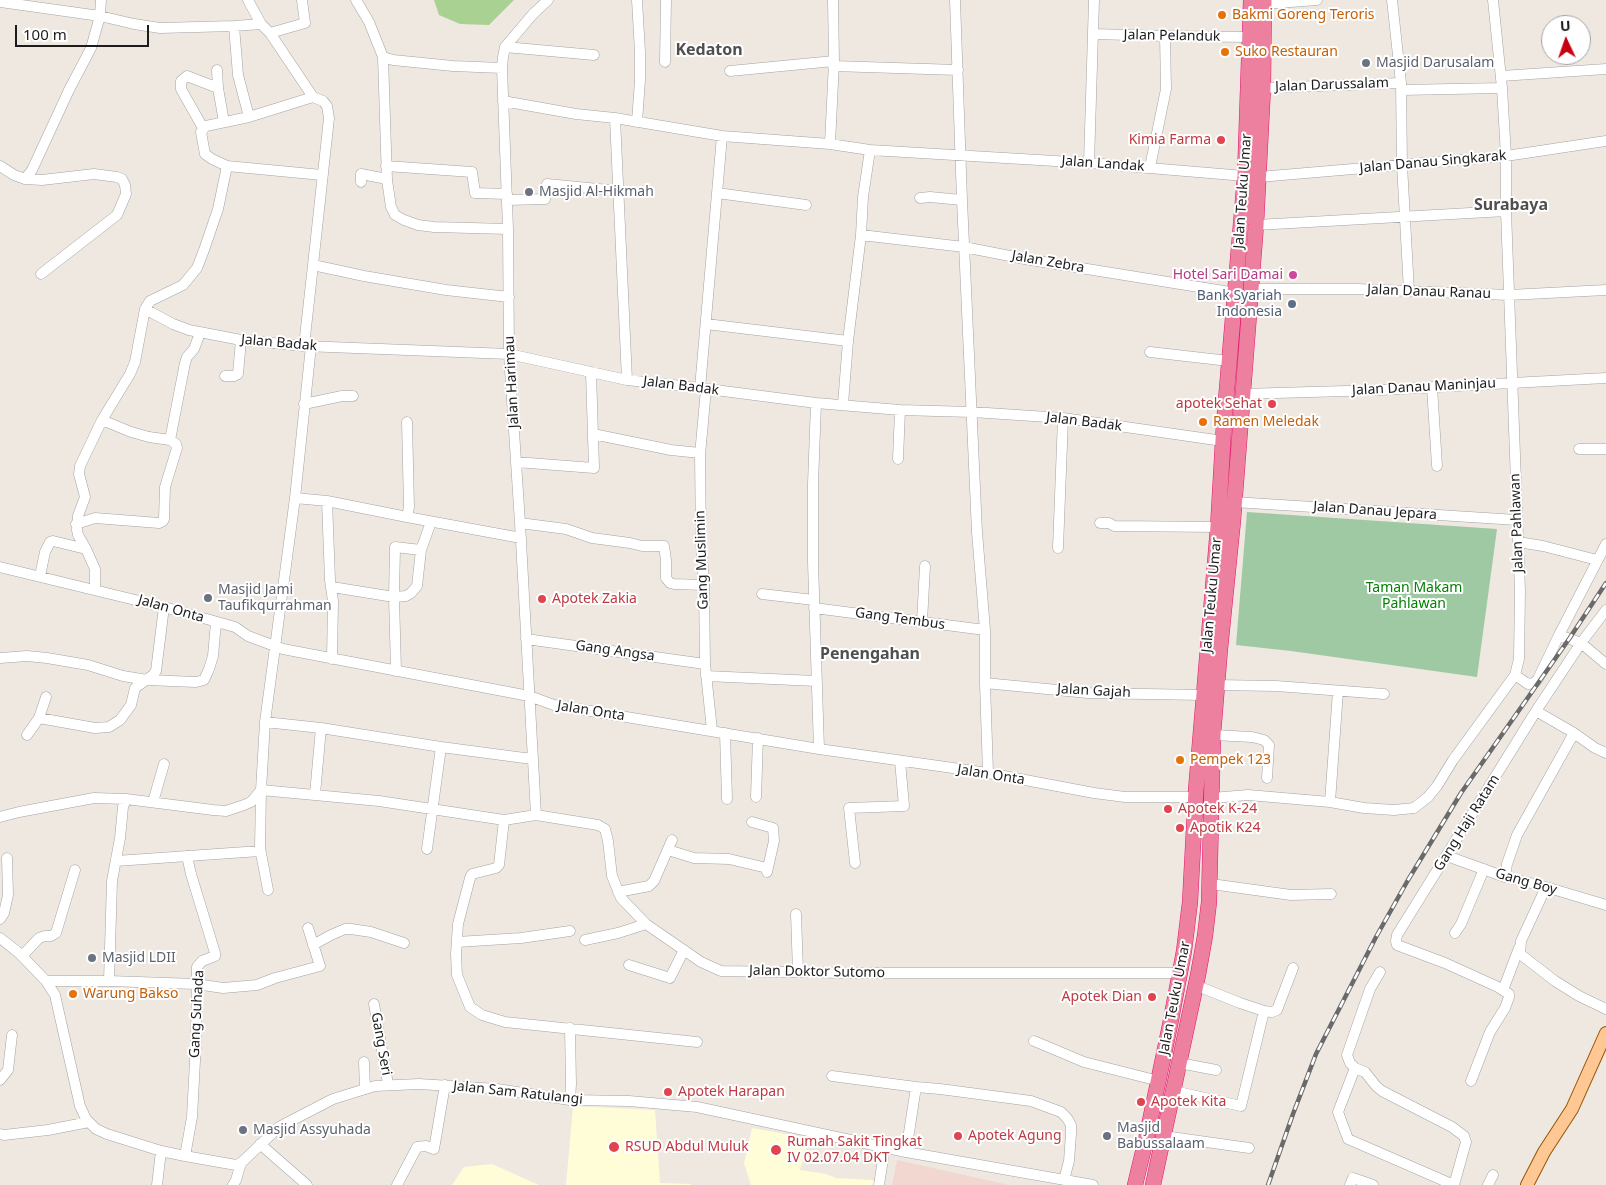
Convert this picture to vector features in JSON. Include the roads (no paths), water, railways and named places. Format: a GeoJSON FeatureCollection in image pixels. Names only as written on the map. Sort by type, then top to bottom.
{"type":"FeatureCollection","features":[{"type":"Feature","properties":{"kind":"highway","name":"Jalan Teuku Umar"},"geometry":{"type":"LineString","coordinates":[[1225,528],[1234,502],[1256,224],[1252,176],[1250,37],[1260,1]]}},
{"type":"Feature","properties":{"kind":"highway","name":"Jalan Teuku Umar"},"geometry":{"type":"LineString","coordinates":[[1135,1185],[1159,1081],[1190,910],[1195,796],[1203,695],[1213,650],[1225,528],[1223,441],[1236,293],[1263,88],[1260,1]]}},
{"type":"Feature","properties":{"kind":"highway","name":"Jalan Teuku Umar"},"geometry":{"type":"LineString","coordinates":[[1153,1185],[1174,1091],[1208,919],[1211,884],[1213,736],[1216,685],[1213,650]]}},
{"type":"Feature","properties":{"kind":"main road"},"geometry":{"type":"LineString","coordinates":[[1527,1185],[1544,1152],[1572,1108],[1606,1033]]}},
{"type":"Feature","properties":{"kind":"street"},"geometry":{"type":"LineString","coordinates":[[25,179],[32,170],[69,90],[91,48],[100,16],[101,0]]}},
{"type":"Feature","properties":{"kind":"street"},"geometry":{"type":"LineString","coordinates":[[248,0],[261,24],[270,33],[313,97],[323,101],[327,106],[329,118],[313,265],[304,404],[295,498],[265,722],[260,851],[268,890]]}},
{"type":"Feature","properties":{"kind":"street"},"geometry":{"type":"LineString","coordinates":[[270,33],[305,23],[302,0]]}},
{"type":"Feature","properties":{"kind":"street"},"geometry":{"type":"LineString","coordinates":[[356,0],[369,22],[383,56],[387,179],[391,207],[397,217],[418,225],[434,227],[508,228]]}},
{"type":"Feature","properties":{"kind":"street"},"geometry":{"type":"LineString","coordinates":[[505,48],[533,14],[548,0]]}},
{"type":"Feature","properties":{"kind":"street"},"geometry":{"type":"LineString","coordinates":[[637,0],[640,80],[637,122]]}},
{"type":"Feature","properties":{"kind":"street"},"geometry":{"type":"LineString","coordinates":[[665,62],[666,0]]}},
{"type":"Feature","properties":{"kind":"street"},"geometry":{"type":"LineString","coordinates":[[830,144],[834,63],[833,0]]}},
{"type":"Feature","properties":{"kind":"street"},"geometry":{"type":"LineString","coordinates":[[955,0],[977,532],[985,630],[988,773]]}},
{"type":"Feature","properties":{"kind":"street"},"geometry":{"type":"LineString","coordinates":[[1089,163],[1094,0]]}},
{"type":"Feature","properties":{"kind":"street"},"geometry":{"type":"LineString","coordinates":[[1260,1],[1317,0]]}},
{"type":"Feature","properties":{"kind":"street"},"geometry":{"type":"LineString","coordinates":[[1392,0],[1401,87],[1402,165],[1408,291]]}},
{"type":"Feature","properties":{"kind":"street","name":"Jalan Pahlawan"},"geometry":{"type":"LineString","coordinates":[[1212,798],[1248,795],[1330,802],[1364,808],[1394,810],[1414,808],[1428,797],[1437,786],[1453,760],[1515,675],[1519,659],[1520,592],[1506,211],[1506,156],[1501,76],[1493,0]]}},
{"type":"Feature","properties":{"kind":"street"},"geometry":{"type":"LineString","coordinates":[[0,2],[100,16],[160,28],[261,24]]}},
{"type":"Feature","properties":{"kind":"street"},"geometry":{"type":"LineString","coordinates":[[234,26],[238,75],[250,117]]}},
{"type":"Feature","properties":{"kind":"street","name":"Jalan Pelanduk"},"geometry":{"type":"LineString","coordinates":[[1093,34],[1250,37]]}},
{"type":"Feature","properties":{"kind":"street"},"geometry":{"type":"LineString","coordinates":[[1150,167],[1166,89],[1165,36]]}},
{"type":"Feature","properties":{"kind":"street"},"geometry":{"type":"LineString","coordinates":[[505,48],[594,54]]}},
{"type":"Feature","properties":{"kind":"street","name":"Jalan Harimau"},"geometry":{"type":"LineString","coordinates":[[505,48],[502,68],[508,228],[510,354],[536,815]]}},
{"type":"Feature","properties":{"kind":"street"},"geometry":{"type":"LineString","coordinates":[[383,56],[393,60],[453,66],[502,68]]}},
{"type":"Feature","properties":{"kind":"street"},"geometry":{"type":"LineString","coordinates":[[730,71],[834,63],[958,70]]}},
{"type":"Feature","properties":{"kind":"street"},"geometry":{"type":"LineString","coordinates":[[1501,76],[1606,69]]}},
{"type":"Feature","properties":{"kind":"street"},"geometry":{"type":"LineString","coordinates":[[217,70],[224,122]]}},
{"type":"Feature","properties":{"kind":"street"},"geometry":{"type":"LineString","coordinates":[[205,127],[180,89],[181,81],[187,76],[218,88]]}},
{"type":"Feature","properties":{"kind":"street","name":"Jalan Darussalam"},"geometry":{"type":"LineString","coordinates":[[1263,88],[1502,88]]}},
{"type":"Feature","properties":{"kind":"street"},"geometry":{"type":"LineString","coordinates":[[313,97],[250,117],[205,127],[202,132],[205,154],[227,166],[322,174]]}},
{"type":"Feature","properties":{"kind":"street","name":"Jalan Landak"},"geometry":{"type":"LineString","coordinates":[[503,101],[722,136],[830,144],[870,150],[1150,167],[1252,176]]}},
{"type":"Feature","properties":{"kind":"street"},"geometry":{"type":"LineString","coordinates":[[615,118],[627,380]]}},
{"type":"Feature","properties":{"kind":"street","name":"Gang Muslimin"},"geometry":{"type":"LineString","coordinates":[[712,730],[705,664],[700,453],[706,324],[722,136]]}},
{"type":"Feature","properties":{"kind":"street","name":"Jalan Danau Singkarak"},"geometry":{"type":"LineString","coordinates":[[1252,176],[1506,156],[1606,141]]}},
{"type":"Feature","properties":{"kind":"street"},"geometry":{"type":"LineString","coordinates":[[843,404],[848,341],[861,235],[863,197],[870,150]]}},
{"type":"Feature","properties":{"kind":"street"},"geometry":{"type":"LineString","coordinates":[[0,166],[14,175],[25,179],[42,180],[94,174],[117,177],[122,179],[125,185],[126,194],[117,215],[41,274]]}},
{"type":"Feature","properties":{"kind":"street"},"geometry":{"type":"LineString","coordinates":[[95,589],[95,569],[78,534],[76,524],[84,497],[79,474],[80,466],[102,420],[135,362],[148,305],[183,285],[197,268],[218,209],[227,166]]}},
{"type":"Feature","properties":{"kind":"street"},"geometry":{"type":"LineString","coordinates":[[386,166],[472,172],[475,193],[507,197],[545,199],[547,184],[619,191]]}},
{"type":"Feature","properties":{"kind":"street"},"geometry":{"type":"LineString","coordinates":[[361,182],[361,174],[387,179]]}},
{"type":"Feature","properties":{"kind":"street"},"geometry":{"type":"LineString","coordinates":[[717,193],[806,205]]}},
{"type":"Feature","properties":{"kind":"street"},"geometry":{"type":"LineString","coordinates":[[920,198],[962,200]]}},
{"type":"Feature","properties":{"kind":"street"},"geometry":{"type":"LineString","coordinates":[[1256,224],[1506,211]]}},
{"type":"Feature","properties":{"kind":"street","name":"Jalan Zebra"},"geometry":{"type":"LineString","coordinates":[[861,235],[964,246],[1025,259],[1236,293]]}},
{"type":"Feature","properties":{"kind":"street"},"geometry":{"type":"LineString","coordinates":[[313,265],[446,290],[509,297]]}},
{"type":"Feature","properties":{"kind":"street","name":"Jalan Danau Ranau"},"geometry":{"type":"LineString","coordinates":[[1251,289],[1357,289],[1509,295],[1606,290]]}},
{"type":"Feature","properties":{"kind":"street","name":"Jalan Badak"},"geometry":{"type":"LineString","coordinates":[[148,305],[173,324],[200,333],[240,340],[307,346],[510,354],[627,380],[816,403],[900,410],[972,412],[1063,418],[1223,441]]}},
{"type":"Feature","properties":{"kind":"street"},"geometry":{"type":"LineString","coordinates":[[706,324],[848,341]]}},
{"type":"Feature","properties":{"kind":"street"},"geometry":{"type":"LineString","coordinates":[[170,440],[185,363],[187,357],[194,349],[200,333]]}},
{"type":"Feature","properties":{"kind":"street"},"geometry":{"type":"LineString","coordinates":[[225,376],[236,376],[238,374],[240,340]]}},
{"type":"Feature","properties":{"kind":"street"},"geometry":{"type":"LineString","coordinates":[[1150,352],[1230,361]]}},
{"type":"Feature","properties":{"kind":"street"},"geometry":{"type":"LineString","coordinates":[[516,462],[594,468],[591,372]]}},
{"type":"Feature","properties":{"kind":"street","name":"Jalan Danau Maninjau"},"geometry":{"type":"LineString","coordinates":[[1242,394],[1606,378]]}},
{"type":"Feature","properties":{"kind":"street"},"geometry":{"type":"LineString","coordinates":[[1432,387],[1437,466]]}},
{"type":"Feature","properties":{"kind":"street"},"geometry":{"type":"LineString","coordinates":[[304,404],[342,396],[352,396]]}},
{"type":"Feature","properties":{"kind":"street"},"geometry":{"type":"LineString","coordinates":[[816,403],[813,562],[819,749]]}},
{"type":"Feature","properties":{"kind":"street"},"geometry":{"type":"LineString","coordinates":[[898,460],[900,410]]}},
{"type":"Feature","properties":{"kind":"street"},"geometry":{"type":"LineString","coordinates":[[1058,548],[1063,418]]}},
{"type":"Feature","properties":{"kind":"street"},"geometry":{"type":"LineString","coordinates":[[76,524],[95,518],[159,523],[163,521],[166,481],[177,445],[170,440],[131,432],[102,420]]}},
{"type":"Feature","properties":{"kind":"street"},"geometry":{"type":"LineString","coordinates":[[407,422],[408,517]]}},
{"type":"Feature","properties":{"kind":"street"},"geometry":{"type":"LineString","coordinates":[[593,434],[671,450],[700,453]]}},
{"type":"Feature","properties":{"kind":"street"},"geometry":{"type":"LineString","coordinates":[[1580,449],[1606,449]]}},
{"type":"Feature","properties":{"kind":"street"},"geometry":{"type":"LineString","coordinates":[[295,498],[327,501],[521,538]]}},
{"type":"Feature","properties":{"kind":"street"},"geometry":{"type":"LineString","coordinates":[[327,501],[330,580],[332,588],[332,659]]}},
{"type":"Feature","properties":{"kind":"street","name":"Jalan Danau Jepara"},"geometry":{"type":"LineString","coordinates":[[1234,502],[1517,520]]}},
{"type":"Feature","properties":{"kind":"street"},"geometry":{"type":"LineString","coordinates":[[332,588],[394,597],[406,596],[417,586],[422,550],[431,522]]}},
{"type":"Feature","properties":{"kind":"street"},"geometry":{"type":"LineString","coordinates":[[1100,522],[1109,523],[1114,526],[1225,528]]}},
{"type":"Feature","properties":{"kind":"street"},"geometry":{"type":"LineString","coordinates":[[520,523],[566,529],[592,538],[642,546],[664,546],[666,578],[670,582],[674,584],[704,585]]}},
{"type":"Feature","properties":{"kind":"street"},"geometry":{"type":"LineString","coordinates":[[40,576],[45,552],[50,542],[53,541],[86,549]]}},
{"type":"Feature","properties":{"kind":"street"},"geometry":{"type":"LineString","coordinates":[[1518,542],[1543,546],[1597,560]]}},
{"type":"Feature","properties":{"kind":"street"},"geometry":{"type":"LineString","coordinates":[[1515,675],[1528,684],[1534,683],[1538,679],[1558,635],[1606,544]]}},
{"type":"Feature","properties":{"kind":"street"},"geometry":{"type":"LineString","coordinates":[[396,672],[395,546],[422,550]]}},
{"type":"Feature","properties":{"kind":"street"},"geometry":{"type":"LineString","coordinates":[[922,622],[925,566]]}},
{"type":"Feature","properties":{"kind":"street","name":"Jalan Onta"},"geometry":{"type":"LineString","coordinates":[[0,567],[164,606],[235,628],[248,636],[283,649],[529,696],[554,705],[819,749],[988,773],[1094,793],[1139,798],[1195,796]]}},
{"type":"Feature","properties":{"kind":"street","name":"Gang Tembus"},"geometry":{"type":"LineString","coordinates":[[762,594],[922,622],[985,630]]}},
{"type":"Feature","properties":{"kind":"street"},"geometry":{"type":"LineString","coordinates":[[39,718],[95,728],[110,727],[120,720],[131,705],[135,690],[155,673],[158,662],[164,606]]}},
{"type":"Feature","properties":{"kind":"street","name":"Gang Haji Ratam"},"geometry":{"type":"LineString","coordinates":[[1503,990],[1397,945],[1395,942],[1536,711],[1581,643],[1606,610]]}},
{"type":"Feature","properties":{"kind":"street"},"geometry":{"type":"LineString","coordinates":[[0,658],[47,658],[147,680],[196,682],[204,680],[213,656],[216,622]]}},
{"type":"Feature","properties":{"kind":"street"},"geometry":{"type":"LineString","coordinates":[[1558,635],[1581,643],[1606,664]]}},
{"type":"Feature","properties":{"kind":"street","name":"Gang Angsa"},"geometry":{"type":"LineString","coordinates":[[526,639],[705,664]]}},
{"type":"Feature","properties":{"kind":"street"},"geometry":{"type":"LineString","coordinates":[[706,676],[816,681]]}},
{"type":"Feature","properties":{"kind":"street","name":"Jalan Gajah"},"geometry":{"type":"LineString","coordinates":[[985,683],[1088,693],[1203,695]]}},
{"type":"Feature","properties":{"kind":"street"},"geometry":{"type":"LineString","coordinates":[[1216,685],[1276,686],[1384,694]]}},
{"type":"Feature","properties":{"kind":"street"},"geometry":{"type":"LineString","coordinates":[[1330,802],[1338,691]]}},
{"type":"Feature","properties":{"kind":"street"},"geometry":{"type":"LineString","coordinates":[[26,735],[39,718],[46,697]]}},
{"type":"Feature","properties":{"kind":"street"},"geometry":{"type":"LineString","coordinates":[[1536,711],[1606,753]]}},
{"type":"Feature","properties":{"kind":"street"},"geometry":{"type":"LineString","coordinates":[[265,722],[321,728],[532,759]]}},
{"type":"Feature","properties":{"kind":"street"},"geometry":{"type":"LineString","coordinates":[[315,794],[321,728]]}},
{"type":"Feature","properties":{"kind":"street"},"geometry":{"type":"LineString","coordinates":[[725,733],[727,799]]}},
{"type":"Feature","properties":{"kind":"street"},"geometry":{"type":"LineString","coordinates":[[1505,878],[1507,864],[1517,835],[1574,734]]}},
{"type":"Feature","properties":{"kind":"street"},"geometry":{"type":"LineString","coordinates":[[1213,736],[1252,737],[1264,740],[1269,745],[1267,778]]}},
{"type":"Feature","properties":{"kind":"street"},"geometry":{"type":"LineString","coordinates":[[756,797],[758,738]]}},
{"type":"Feature","properties":{"kind":"street"},"geometry":{"type":"LineString","coordinates":[[427,848],[441,747]]}},
{"type":"Feature","properties":{"kind":"street"},"geometry":{"type":"LineString","coordinates":[[855,862],[849,808],[904,806],[900,761]]}},
{"type":"Feature","properties":{"kind":"street"},"geometry":{"type":"LineString","coordinates":[[153,802],[164,764]]}},
{"type":"Feature","properties":{"kind":"street"},"geometry":{"type":"LineString","coordinates":[[261,790],[379,801],[504,820],[536,815]]}},
{"type":"Feature","properties":{"kind":"street"},"geometry":{"type":"LineString","coordinates":[[0,817],[83,800],[106,798],[226,810],[250,802],[261,790]]}},
{"type":"Feature","properties":{"kind":"street"},"geometry":{"type":"LineString","coordinates":[[108,981],[112,881],[123,807],[126,799]]}},
{"type":"Feature","properties":{"kind":"street","name":"Jalan Doktor Sutomo"},"geometry":{"type":"LineString","coordinates":[[536,815],[589,822],[605,829],[612,876],[621,898],[646,924],[701,962],[721,971],[1180,973]]}},
{"type":"Feature","properties":{"kind":"street"},"geometry":{"type":"LineString","coordinates":[[504,820],[499,865],[496,868],[472,874],[458,924],[456,942],[457,975],[470,1007],[476,1012],[505,1022],[697,1042]]}},
{"type":"Feature","properties":{"kind":"street"},"geometry":{"type":"LineString","coordinates":[[618,892],[649,886],[654,881],[670,845],[694,858],[729,859],[767,870],[774,841],[773,828],[752,822]]}},
{"type":"Feature","properties":{"kind":"street"},"geometry":{"type":"LineString","coordinates":[[116,861],[260,851]]}},
{"type":"Feature","properties":{"kind":"street","name":"Gang Suhada"},"geometry":{"type":"LineString","coordinates":[[185,1156],[192,1117],[196,1042],[196,967],[202,961],[214,956],[215,953],[186,856]]}},
{"type":"Feature","properties":{"kind":"street","name":"Gang Boy"},"geometry":{"type":"LineString","coordinates":[[1447,856],[1505,878],[1546,887],[1606,905]]}},
{"type":"Feature","properties":{"kind":"street"},"geometry":{"type":"LineString","coordinates":[[0,919],[4,913],[8,895],[7,858]]}},
{"type":"Feature","properties":{"kind":"street"},"geometry":{"type":"LineString","coordinates":[[1455,933],[1461,924],[1484,869]]}},
{"type":"Feature","properties":{"kind":"street"},"geometry":{"type":"LineString","coordinates":[[22,956],[39,938],[56,933],[75,870]]}},
{"type":"Feature","properties":{"kind":"street"},"geometry":{"type":"LineString","coordinates":[[1211,884],[1291,895],[1331,894]]}},
{"type":"Feature","properties":{"kind":"street"},"geometry":{"type":"LineString","coordinates":[[1471,1081],[1490,1032],[1509,997],[1508,992],[1503,990],[1521,941],[1546,887]]}},
{"type":"Feature","properties":{"kind":"street"},"geometry":{"type":"LineString","coordinates":[[796,914],[798,972]]}},
{"type":"Feature","properties":{"kind":"street"},"geometry":{"type":"LineString","coordinates":[[585,940],[618,934],[646,924]]}},
{"type":"Feature","properties":{"kind":"street"},"geometry":{"type":"LineString","coordinates":[[46,981],[196,984],[223,988],[257,985],[274,978],[324,967],[313,945],[308,928]]}},
{"type":"Feature","properties":{"kind":"street"},"geometry":{"type":"LineString","coordinates":[[313,945],[345,929],[371,932],[404,943]]}},
{"type":"Feature","properties":{"kind":"street"},"geometry":{"type":"LineString","coordinates":[[456,942],[521,938],[570,931]]}},
{"type":"Feature","properties":{"kind":"street"},"geometry":{"type":"LineString","coordinates":[[0,938],[22,956],[46,981],[55,995],[80,1106],[86,1119],[96,1129],[107,1134],[162,1151],[231,1165],[242,1163],[233,1185]]}},
{"type":"Feature","properties":{"kind":"street"},"geometry":{"type":"LineString","coordinates":[[1519,947],[1520,954],[1525,960],[1579,996],[1606,1009]]}},
{"type":"Feature","properties":{"kind":"street"},"geometry":{"type":"LineString","coordinates":[[629,966],[670,978],[684,950]]}},
{"type":"Feature","properties":{"kind":"street"},"geometry":{"type":"LineString","coordinates":[[1195,985],[1264,1011],[1272,1012],[1276,1010],[1293,968]]}},
{"type":"Feature","properties":{"kind":"street"},"geometry":{"type":"LineString","coordinates":[[1355,1068],[1338,1112],[1348,1139],[1454,1185],[1466,1142],[1464,1136],[1452,1127],[1382,1092],[1365,1072],[1355,1068],[1350,1063],[1347,1054],[1370,989],[1380,972]]}},
{"type":"Feature","properties":{"kind":"street","name":"Gang Seri"},"geometry":{"type":"LineString","coordinates":[[374,1004],[388,1084]]}},
{"type":"Feature","properties":{"kind":"street"},"geometry":{"type":"LineString","coordinates":[[1174,1091],[1241,1106],[1264,1011]]}},
{"type":"Feature","properties":{"kind":"street"},"geometry":{"type":"LineString","coordinates":[[570,1028],[570,1100]]}},
{"type":"Feature","properties":{"kind":"street"},"geometry":{"type":"LineString","coordinates":[[0,1080],[8,1070],[12,1035]]}},
{"type":"Feature","properties":{"kind":"street"},"geometry":{"type":"LineString","coordinates":[[1034,1041],[1084,1062],[1159,1081]]}},
{"type":"Feature","properties":{"kind":"street"},"geometry":{"type":"LineString","coordinates":[[364,1062],[365,1089]]}},
{"type":"Feature","properties":{"kind":"street"},"geometry":{"type":"LineString","coordinates":[[1179,1064],[1216,1070]]}},
{"type":"Feature","properties":{"kind":"street"},"geometry":{"type":"LineString","coordinates":[[832,1076],[1031,1101],[1061,1112],[1067,1118],[1071,1134],[1069,1161],[1064,1180]]}},
{"type":"Feature","properties":{"kind":"street","name":"Jalan Sam Ratulangi"},"geometry":{"type":"LineString","coordinates":[[242,1163],[279,1127],[333,1099],[388,1084],[419,1084],[497,1088],[570,1100],[629,1101],[696,1108],[906,1152],[1093,1185]]}},
{"type":"Feature","properties":{"kind":"street"},"geometry":{"type":"LineString","coordinates":[[397,1185],[417,1147],[426,1146],[434,1149],[445,1086]]}},
{"type":"Feature","properties":{"kind":"street"},"geometry":{"type":"LineString","coordinates":[[906,1152],[916,1087]]}},
{"type":"Feature","properties":{"kind":"street"},"geometry":{"type":"LineString","coordinates":[[0,1134],[48,1130],[89,1122]]}},
{"type":"Feature","properties":{"kind":"street"},"geometry":{"type":"LineString","coordinates":[[1164,1136],[1249,1148]]}},
{"type":"Feature","properties":{"kind":"street"},"geometry":{"type":"LineString","coordinates":[[260,1144],[307,1185]]}},
{"type":"Feature","properties":{"kind":"street"},"geometry":{"type":"LineString","coordinates":[[879,1185],[884,1147]]}},
{"type":"Feature","properties":{"kind":"street"},"geometry":{"type":"LineString","coordinates":[[157,1185],[162,1151]]}},
{"type":"Feature","properties":{"kind":"street"},"geometry":{"type":"LineString","coordinates":[[1488,1185],[1494,1175]]}},
{"type":"Feature","properties":{"kind":"street"},"geometry":{"type":"LineString","coordinates":[[1350,1185],[1353,1178],[1373,1185]]}},
{"type":"Feature","properties":{"kind":"railway"},"geometry":{"type":"LineString","coordinates":[[1268,1185],[1316,1054],[1376,937],[1408,880],[1461,793],[1606,583]]}},
{"type":"Feature","properties":{"kind":"place","name":"Bakmi Goreng Teroris"},"geometry":{"type":"Point","coordinates":[1222,15]}},
{"type":"Feature","properties":{"kind":"place","name":"Suko Restauran"},"geometry":{"type":"Point","coordinates":[1225,52]}},
{"type":"Feature","properties":{"kind":"place","name":"Masjid Darusalam"},"geometry":{"type":"Point","coordinates":[1366,63]}},
{"type":"Feature","properties":{"kind":"place","name":"Kimia Farma"},"geometry":{"type":"Point","coordinates":[1221,140]}},
{"type":"Feature","properties":{"kind":"place","name":"Masjid Al-Hikmah"},"geometry":{"type":"Point","coordinates":[529,192]}},
{"type":"Feature","properties":{"kind":"place","name":"Hotel Sari Damai"},"geometry":{"type":"Point","coordinates":[1293,275]}},
{"type":"Feature","properties":{"kind":"place","name":"Bank Syariah Indonesia"},"geometry":{"type":"Point","coordinates":[1292,304]}},
{"type":"Feature","properties":{"kind":"place","name":"apotek Sehat"},"geometry":{"type":"Point","coordinates":[1272,404]}},
{"type":"Feature","properties":{"kind":"place","name":"Ramen Meledak"},"geometry":{"type":"Point","coordinates":[1203,422]}},
{"type":"Feature","properties":{"kind":"place","name":"Masjid Jami Taufikqurrahman"},"geometry":{"type":"Point","coordinates":[208,598]}},
{"type":"Feature","properties":{"kind":"place","name":"Apotek Zakia"},"geometry":{"type":"Point","coordinates":[542,599]}},
{"type":"Feature","properties":{"kind":"place","name":"Pempek 123"},"geometry":{"type":"Point","coordinates":[1180,760]}},
{"type":"Feature","properties":{"kind":"place","name":"Apotek K-24"},"geometry":{"type":"Point","coordinates":[1168,809]}},
{"type":"Feature","properties":{"kind":"place","name":"Apotik K24"},"geometry":{"type":"Point","coordinates":[1180,828]}},
{"type":"Feature","properties":{"kind":"place","name":"Masjid LDII"},"geometry":{"type":"Point","coordinates":[92,958]}},
{"type":"Feature","properties":{"kind":"place","name":"Warung Bakso"},"geometry":{"type":"Point","coordinates":[73,994]}},
{"type":"Feature","properties":{"kind":"place","name":"Apotek Dian"},"geometry":{"type":"Point","coordinates":[1152,997]}},
{"type":"Feature","properties":{"kind":"place","name":"Apotek Harapan"},"geometry":{"type":"Point","coordinates":[668,1092]}},
{"type":"Feature","properties":{"kind":"place","name":"Apotek Kita"},"geometry":{"type":"Point","coordinates":[1141,1102]}},
{"type":"Feature","properties":{"kind":"place","name":"Masjid Assyuhada"},"geometry":{"type":"Point","coordinates":[243,1130]}},
{"type":"Feature","properties":{"kind":"place","name":"Apotek Agung"},"geometry":{"type":"Point","coordinates":[958,1136]}},
{"type":"Feature","properties":{"kind":"place","name":"Masjid Babussalaam"},"geometry":{"type":"Point","coordinates":[1107,1136]}},
{"type":"Feature","properties":{"kind":"place","name":"RSUD Abdul Muluk"},"geometry":{"type":"Point","coordinates":[614,1147]}},
{"type":"Feature","properties":{"kind":"place","name":"Rumah Sakit Tingkat IV 02.07.04 DKT"},"geometry":{"type":"Point","coordinates":[776,1150]}},
{"type":"Feature","properties":{"kind":"district","name":"Kedaton"},"geometry":{"type":"Point","coordinates":[709,50]}},
{"type":"Feature","properties":{"kind":"district","name":"Surabaya"},"geometry":{"type":"Point","coordinates":[1511,205]}},
{"type":"Feature","properties":{"kind":"district","name":"Penengahan"},"geometry":{"type":"Point","coordinates":[870,654]}},
{"type":"Feature","properties":{"kind":"park label","name":"Taman Makam Pahlawan"},"geometry":{"type":"Point","coordinates":[1414,596]}}]}
